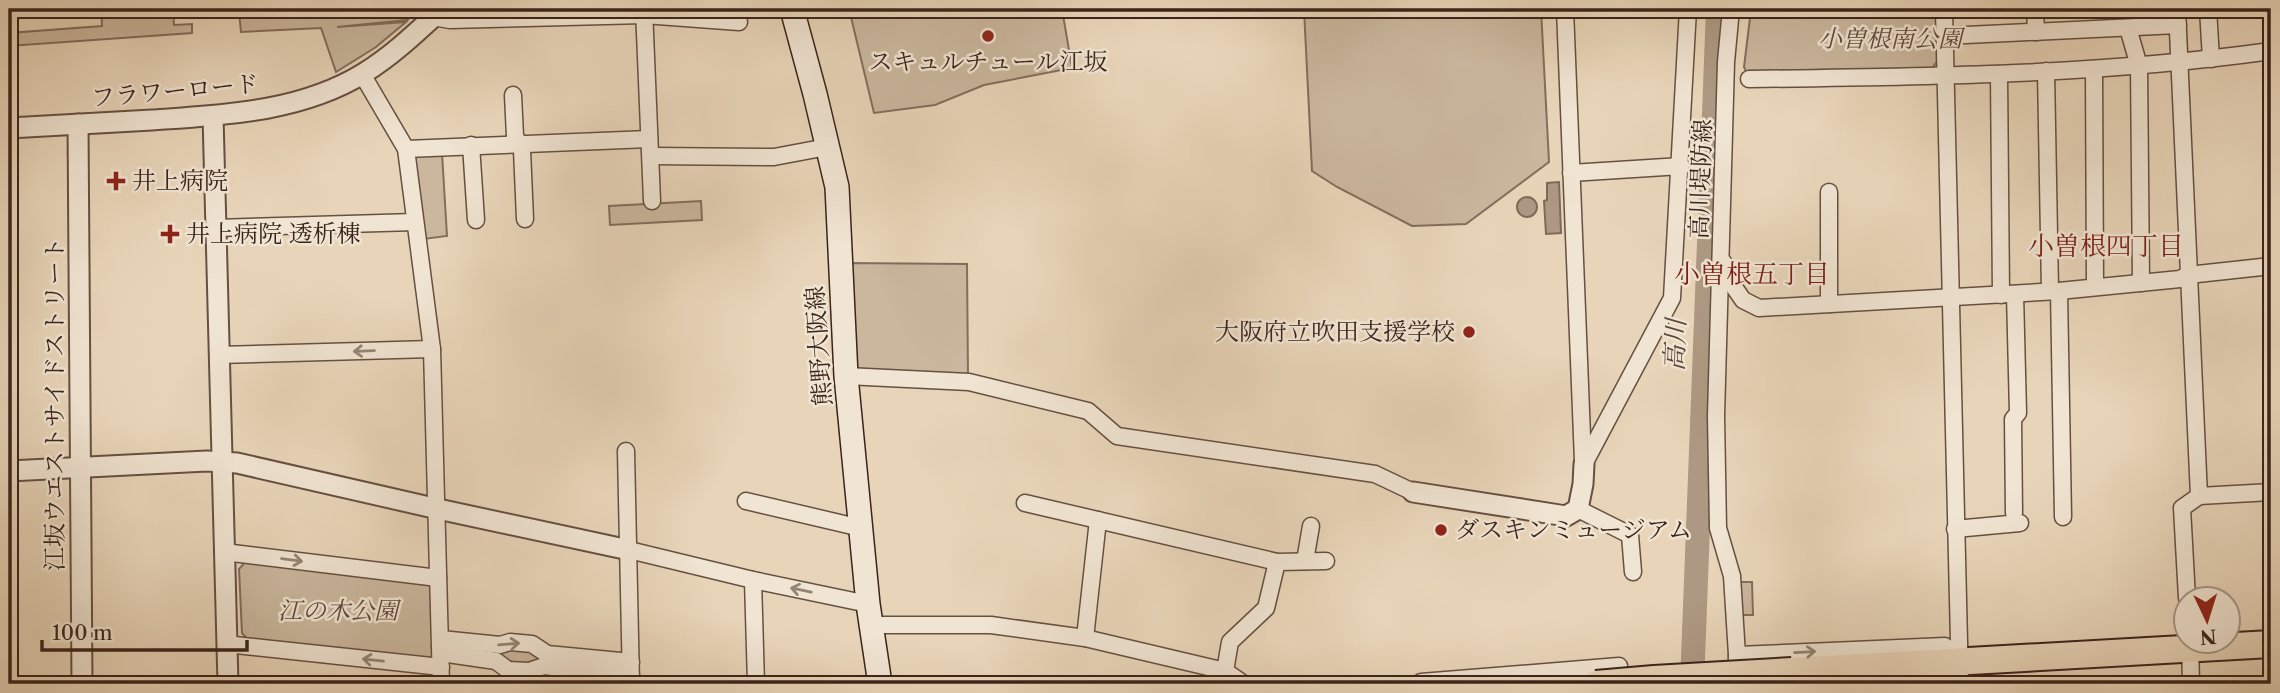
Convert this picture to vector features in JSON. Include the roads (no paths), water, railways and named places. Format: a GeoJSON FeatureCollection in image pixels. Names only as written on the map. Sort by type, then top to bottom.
{"type":"FeatureCollection","features":[{"type":"Feature","properties":{"kind":"highway"},"geometry":{"type":"LineString","coordinates":[[2242,644],[2271,644]]}},
{"type":"Feature","properties":{"kind":"highway"},"geometry":{"type":"LineString","coordinates":[[1596,684],[1792,671],[1960,673],[2172,647]]}},
{"type":"Feature","properties":{"kind":"main road","name":"熊野大阪線"},"geometry":{"type":"LineString","coordinates":[[792,9],[816,93],[836,187],[846,376],[869,614],[880,684]]}},
{"type":"Feature","properties":{"kind":"street"},"geometry":{"type":"LineString","coordinates":[[846,376],[969,382],[1088,411],[1117,436],[1376,474],[1413,492],[1566,516],[1578,509],[1584,464],[1565,9]]}},
{"type":"Feature","properties":{"kind":"street"},"geometry":{"type":"LineString","coordinates":[[1584,464],[1672,299],[1688,9]]}},
{"type":"Feature","properties":{"kind":"street","name":"高川堤防線"},"geometry":{"type":"LineString","coordinates":[[1731,9],[1716,416],[1718,528],[1732,576],[1736,684]]}},
{"type":"Feature","properties":{"kind":"street"},"geometry":{"type":"LineString","coordinates":[[1944,9],[1960,673]]}},
{"type":"Feature","properties":{"kind":"street"},"geometry":{"type":"LineString","coordinates":[[2035,9],[2036,32]]}},
{"type":"Feature","properties":{"kind":"street"},"geometry":{"type":"LineString","coordinates":[[2208,9],[2211,59]]}},
{"type":"Feature","properties":{"kind":"street"},"geometry":{"type":"LineString","coordinates":[[644,12],[652,201]]}},
{"type":"Feature","properties":{"kind":"street"},"geometry":{"type":"LineString","coordinates":[[437,13],[450,20],[644,12],[739,22]]}},
{"type":"Feature","properties":{"kind":"street","name":"フラワーロード"},"geometry":{"type":"LineString","coordinates":[[9,128],[213,116],[278,106],[320,93],[362,74],[400,47],[437,13]]}},
{"type":"Feature","properties":{"kind":"street"},"geometry":{"type":"LineString","coordinates":[[1945,36],[2127,28],[2178,17],[2200,496]]}},
{"type":"Feature","properties":{"kind":"street"},"geometry":{"type":"LineString","coordinates":[[2127,28],[2139,66],[2141,283]]}},
{"type":"Feature","properties":{"kind":"street"},"geometry":{"type":"LineString","coordinates":[[1749,79],[1946,76],[2094,69],[2271,51]]}},
{"type":"Feature","properties":{"kind":"street"},"geometry":{"type":"LineString","coordinates":[[2094,69],[2095,287]]}},
{"type":"Feature","properties":{"kind":"street"},"geometry":{"type":"LineString","coordinates":[[2046,71],[2063,517]]}},
{"type":"Feature","properties":{"kind":"street"},"geometry":{"type":"LineString","coordinates":[[362,74],[406,149],[432,349],[441,684]]}},
{"type":"Feature","properties":{"kind":"street"},"geometry":{"type":"LineString","coordinates":[[1955,529],[2017,518],[2013,419],[2018,413],[2008,295],[1999,74]]}},
{"type":"Feature","properties":{"kind":"street"},"geometry":{"type":"LineString","coordinates":[[513,95],[515,136],[522,150],[525,219]]}},
{"type":"Feature","properties":{"kind":"street"},"geometry":{"type":"LineString","coordinates":[[213,116],[228,684]]}},
{"type":"Feature","properties":{"kind":"street","name":"江坂ウエストサイドストリート"},"geometry":{"type":"LineString","coordinates":[[78,124],[82,684]]}},
{"type":"Feature","properties":{"kind":"street"},"geometry":{"type":"LineString","coordinates":[[406,149],[649,139]]}},
{"type":"Feature","properties":{"kind":"street"},"geometry":{"type":"LineString","coordinates":[[471,145],[476,220]]}},
{"type":"Feature","properties":{"kind":"street"},"geometry":{"type":"LineString","coordinates":[[651,156],[774,157],[827,147]]}},
{"type":"Feature","properties":{"kind":"street"},"geometry":{"type":"LineString","coordinates":[[1571,173],[1681,166]]}},
{"type":"Feature","properties":{"kind":"street"},"geometry":{"type":"LineString","coordinates":[[1829,192],[1829,304]]}},
{"type":"Feature","properties":{"kind":"street"},"geometry":{"type":"LineString","coordinates":[[216,228],[415,222]]}},
{"type":"Feature","properties":{"kind":"street"},"geometry":{"type":"LineString","coordinates":[[1721,257],[1743,300],[1759,308],[2008,295],[2180,279],[2188,275],[2271,266]]}},
{"type":"Feature","properties":{"kind":"street"},"geometry":{"type":"LineString","coordinates":[[219,355],[432,349]]}},
{"type":"Feature","properties":{"kind":"street"},"geometry":{"type":"LineString","coordinates":[[626,451],[631,674]]}},
{"type":"Feature","properties":{"kind":"street"},"geometry":{"type":"LineString","coordinates":[[9,471],[222,461],[629,550],[752,580],[869,614],[991,625],[1085,638],[1225,671],[1244,684]]}},
{"type":"Feature","properties":{"kind":"street"},"geometry":{"type":"LineString","coordinates":[[2186,584],[2182,508],[2200,496],[2271,492]]}},
{"type":"Feature","properties":{"kind":"street"},"geometry":{"type":"LineString","coordinates":[[746,501],[861,528]]}},
{"type":"Feature","properties":{"kind":"street"},"geometry":{"type":"LineString","coordinates":[[1025,503],[1277,562],[1326,561]]}},
{"type":"Feature","properties":{"kind":"street"},"geometry":{"type":"LineString","coordinates":[[1578,509],[1630,535],[1633,572]]}},
{"type":"Feature","properties":{"kind":"street"},"geometry":{"type":"LineString","coordinates":[[1085,638],[1098,520]]}},
{"type":"Feature","properties":{"kind":"street"},"geometry":{"type":"LineString","coordinates":[[1305,561],[1311,526]]}},
{"type":"Feature","properties":{"kind":"street"},"geometry":{"type":"LineString","coordinates":[[224,552],[438,578]]}},
{"type":"Feature","properties":{"kind":"street"},"geometry":{"type":"LineString","coordinates":[[1225,671],[1230,642],[1266,608],[1277,562]]}},
{"type":"Feature","properties":{"kind":"street"},"geometry":{"type":"LineString","coordinates":[[752,580],[756,684]]}},
{"type":"Feature","properties":{"kind":"street"},"geometry":{"type":"LineString","coordinates":[[441,653],[500,646],[510,642],[532,644],[547,654],[631,674]]}},
{"type":"Feature","properties":{"kind":"street"},"geometry":{"type":"LineString","coordinates":[[226,644],[441,653],[496,662],[508,670],[529,671],[544,666],[631,674]]}},
{"type":"Feature","properties":{"kind":"street"},"geometry":{"type":"LineString","coordinates":[[1737,655],[1945,646],[1960,673]]}},
{"type":"Feature","properties":{"kind":"street"},"geometry":{"type":"LineString","coordinates":[[2190,654],[2191,684]]}},
{"type":"Feature","properties":{"kind":"street"},"geometry":{"type":"LineString","coordinates":[[1419,684],[1619,666],[1621,684]]}},
{"type":"Feature","properties":{"kind":"street"},"geometry":{"type":"LineString","coordinates":[[1905,684],[1947,681],[1960,673]]}},
{"type":"Feature","properties":{"kind":"waterway","name":"高川"},"geometry":{"type":"LineString","coordinates":[[1692,684],[1718,9]]}},
{"type":"Feature","properties":{"kind":"place","name":"スキュルチュール江坂"},"geometry":{"type":"Point","coordinates":[988,36]}},
{"type":"Feature","properties":{"kind":"place","name":"井上病院"},"geometry":{"type":"Point","coordinates":[116,181]}},
{"type":"Feature","properties":{"kind":"place","name":"井上病院 透析棟"},"geometry":{"type":"Point","coordinates":[170,234]}},
{"type":"Feature","properties":{"kind":"place","name":"大阪府立吹田支援学校"},"geometry":{"type":"Point","coordinates":[1469,332]}},
{"type":"Feature","properties":{"kind":"place","name":"ダスキンミュージアム"},"geometry":{"type":"Point","coordinates":[1441,530]}},
{"type":"Feature","properties":{"kind":"district","name":"小曽根四丁目"},"geometry":{"type":"Point","coordinates":[2106,246]}},
{"type":"Feature","properties":{"kind":"district","name":"小曽根五丁目"},"geometry":{"type":"Point","coordinates":[1752,274]}},
{"type":"Feature","properties":{"kind":"park label","name":"小曽根南公園"},"geometry":{"type":"Point","coordinates":[1890,39]}},
{"type":"Feature","properties":{"kind":"park label","name":"江の木公園"},"geometry":{"type":"Point","coordinates":[338,611]}}]}
